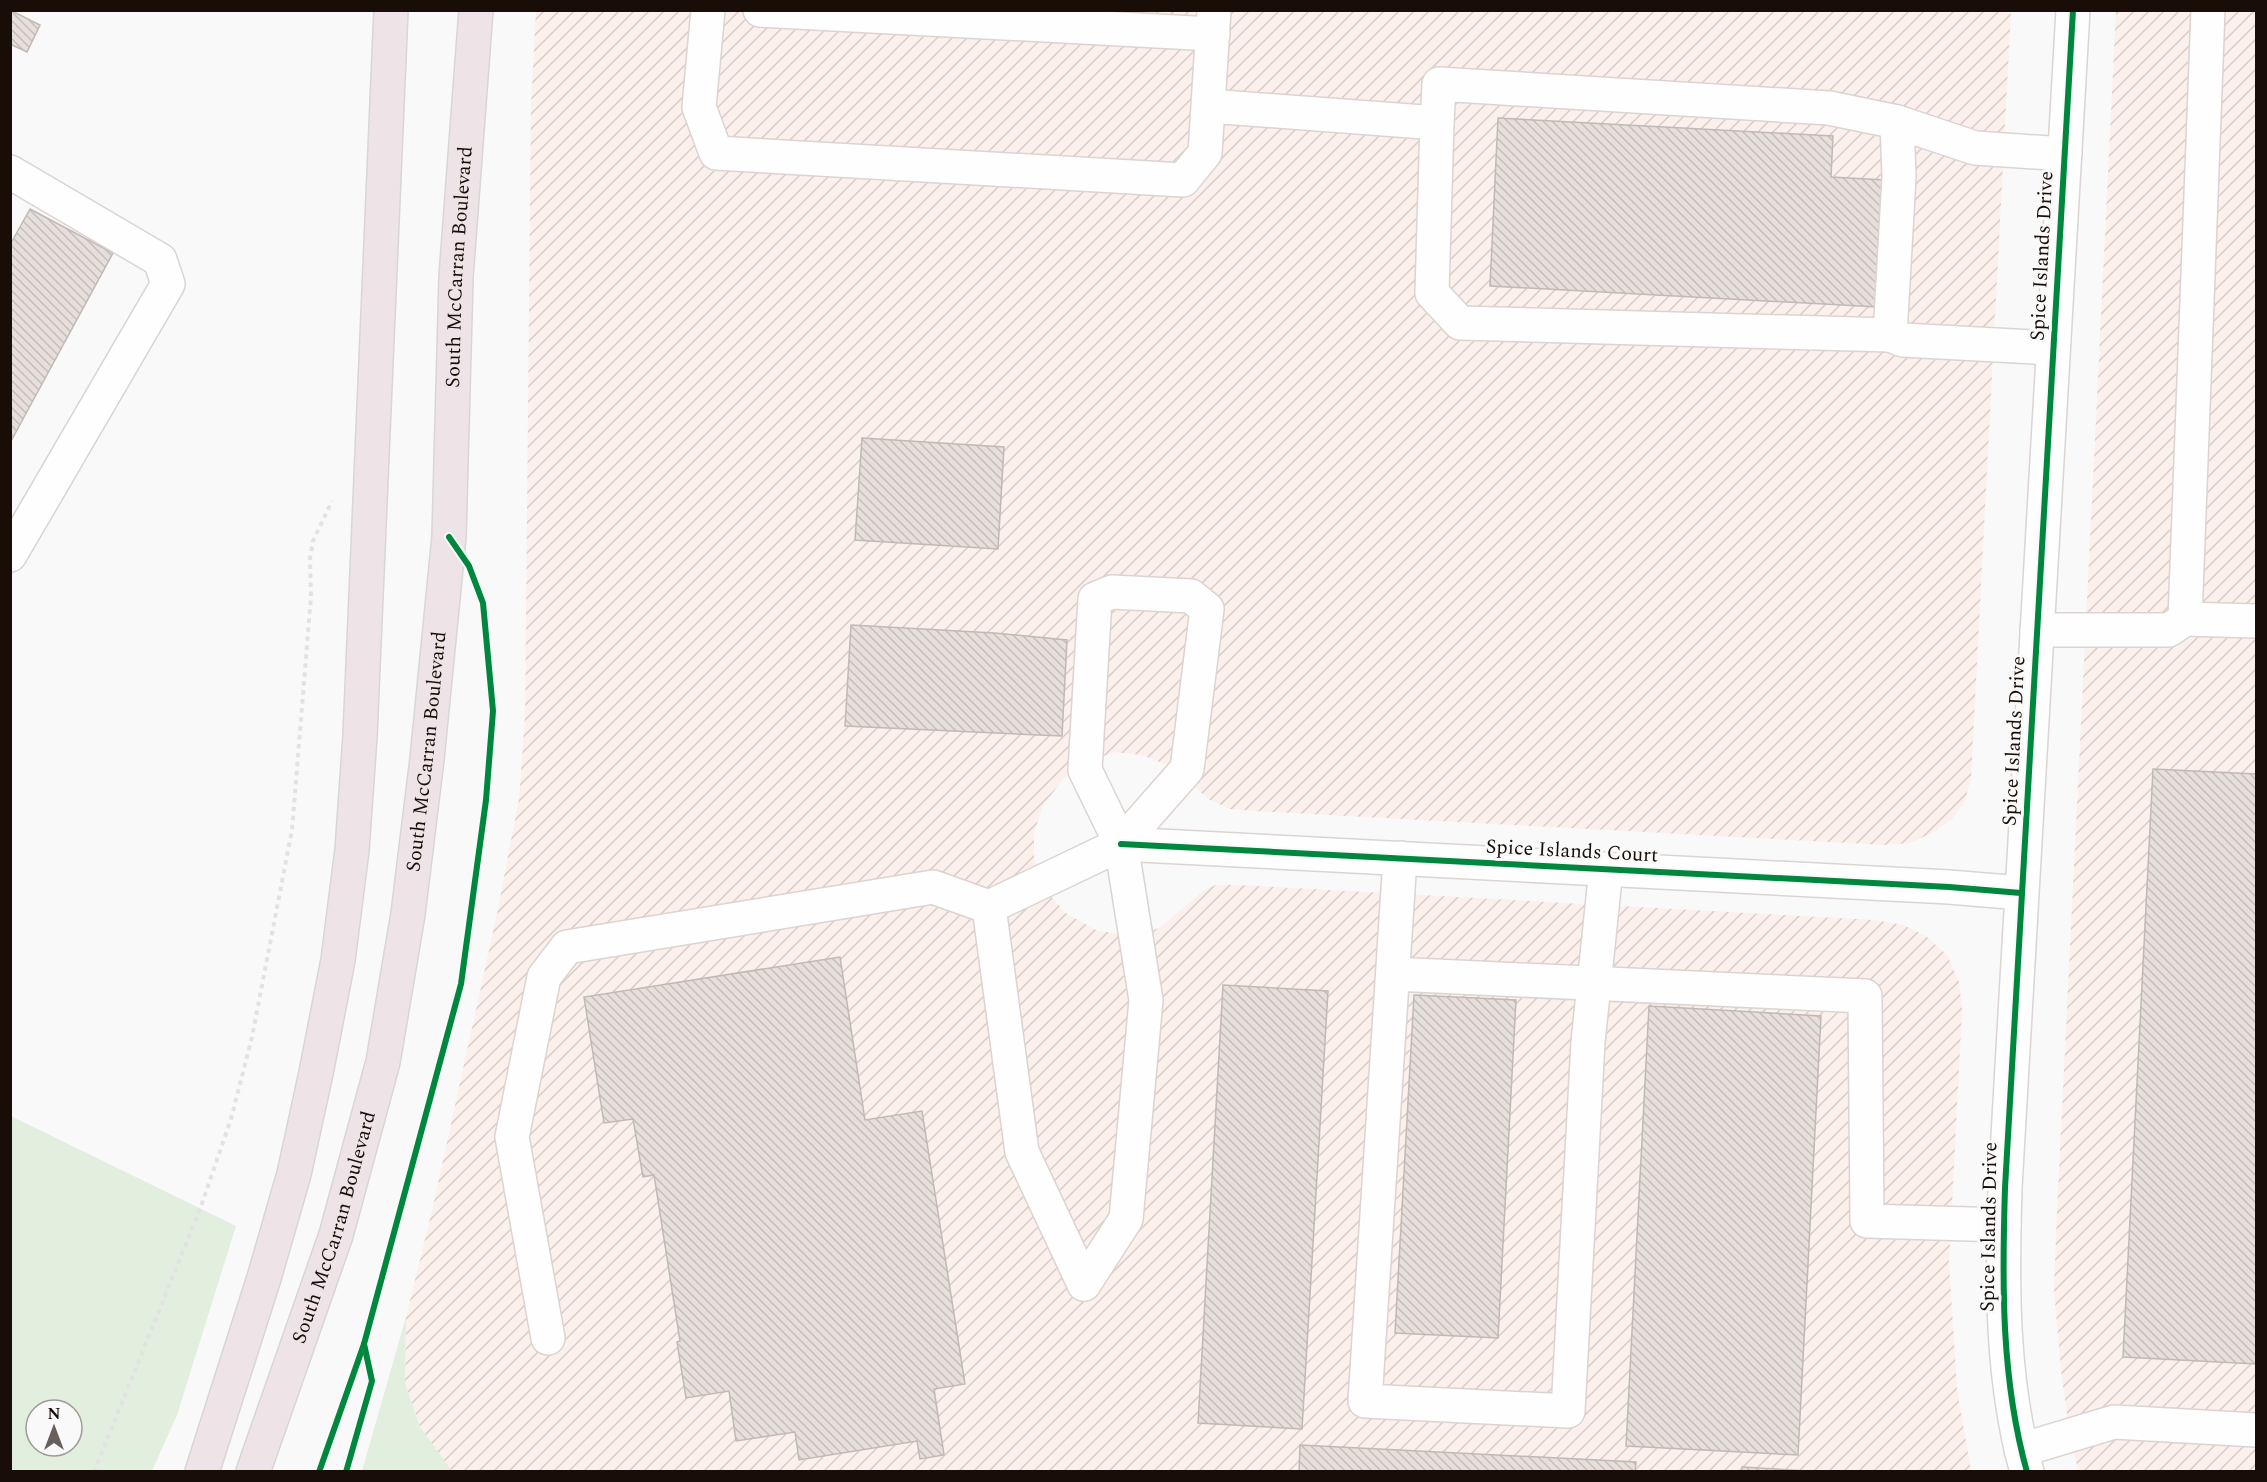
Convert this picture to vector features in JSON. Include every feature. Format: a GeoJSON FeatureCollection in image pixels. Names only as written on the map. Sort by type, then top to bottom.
{"type":"FeatureCollection","features":[{"type":"Feature","properties":{"kind":"main road"},"geometry":{"type":"LineString","coordinates":[[202,1472],[250,1323],[294,1174],[339,949],[352,850],[360,736],[391,10]]}},
{"type":"Feature","properties":{"kind":"main road","name":"South McCarran Boulevard"},"geometry":{"type":"LineString","coordinates":[[253,1472],[336,1235],[382,1062],[408,914],[427,759],[449,537],[456,277],[476,10]]}},
{"type":"Feature","properties":{"kind":"street"},"geometry":{"type":"LineString","coordinates":[[708,10],[699,107],[716,153],[1183,180],[1205,153],[1214,22],[760,10]]}},
{"type":"Feature","properties":{"kind":"street","name":"Spice Islands Drive"},"geometry":{"type":"LineString","coordinates":[[2024,1461],[2003,1319],[2004,1225],[2021,893],[2073,10]]}},
{"type":"Feature","properties":{"kind":"street"},"geometry":{"type":"LineString","coordinates":[[2185,619],[2208,10]]}},
{"type":"Feature","properties":{"kind":"street"},"geometry":{"type":"LineString","coordinates":[[2053,348],[1904,340],[1890,335],[1460,323],[1431,293],[1439,84],[1829,108],[1897,122],[1975,148],[2065,154]]}},
{"type":"Feature","properties":{"kind":"street"},"geometry":{"type":"LineString","coordinates":[[1209,106],[1437,123]]}},
{"type":"Feature","properties":{"kind":"street"},"geometry":{"type":"LineString","coordinates":[[1890,335],[1899,177],[1897,122]]}},
{"type":"Feature","properties":{"kind":"street"},"geometry":{"type":"LineString","coordinates":[[10,172],[160,260],[168,284],[10,555]]}},
{"type":"Feature","properties":{"kind":"street"},"geometry":{"type":"LineString","coordinates":[[548,1338],[512,1137],[544,977],[567,947],[933,887],[989,907],[1121,844],[1187,769],[1207,609],[1191,596],[1112,592],[1095,599],[1086,770],[1121,844],[1146,1000],[1126,1219],[1084,1284],[1022,1152],[989,907]]}},
{"type":"Feature","properties":{"kind":"street"},"geometry":{"type":"LineString","coordinates":[[2037,630],[2169,630],[2185,619],[2256,621]]}},
{"type":"Feature","properties":{"kind":"street","name":"Spice Islands Court"},"geometry":{"type":"LineString","coordinates":[[1121,844],[2021,893]]}},
{"type":"Feature","properties":{"kind":"street"},"geometry":{"type":"LineString","coordinates":[[1400,858],[1365,1401],[1568,1411],[1588,1042],[1606,869]]}},
{"type":"Feature","properties":{"kind":"street"},"geometry":{"type":"LineString","coordinates":[[1393,974],[1865,996],[1867,1221],[2004,1225]]}},
{"type":"Feature","properties":{"kind":"street"},"geometry":{"type":"LineString","coordinates":[[2024,1461],[2114,1422],[2256,1430]]}},
{"type":"Feature","properties":{"kind":"path"},"geometry":{"type":"LineString","coordinates":[[94,1472],[201,1209],[231,1119],[252,1037],[292,830],[311,596],[310,559],[313,541],[333,500]]}},
{"type":"Feature","properties":{"kind":"shaded area"},"geometry":{"type":"Polygon","coordinates":[[[536,11],[2011,11],[1971,777],[1965,801],[1952,819],[1934,832],[1910,843],[1886,845],[1254,811],[1230,809],[1210,800],[1172,767],[1142,755],[1115,752],[1090,761],[1063,779],[1043,806],[1034,832],[1034,860],[1047,892],[1067,914],[1098,931],[1132,935],[1160,928],[1204,890],[1216,885],[1238,885],[1874,920],[1903,925],[1926,936],[1947,955],[1959,982],[1962,1009],[1949,1263],[1957,1389],[1971,1471],[451,1471],[420,1427],[405,1383],[406,1317],[431,1215],[497,914],[519,799],[525,717],[531,105],[536,11]]]}},
{"type":"Feature","properties":{"kind":"shaded area"},"geometry":{"type":"Polygon","coordinates":[[[2116,11],[2256,11],[2256,1471],[2079,1471],[2071,1445],[2061,1370],[2054,1289],[2057,1212],[2116,11]]]}},
{"type":"Feature","properties":{"kind":"green space"},"geometry":{"type":"Polygon","coordinates":[[[11,1116],[236,1226],[177,1415],[152,1471],[11,1471],[11,1116]]]}},
{"type":"Feature","properties":{"kind":"green space"},"geometry":{"type":"Polygon","coordinates":[[[406,1317],[405,1383],[420,1427],[452,1471],[362,1471],[406,1317]]]}},
{"type":"Feature","properties":{"kind":"building"},"geometry":{"type":"Polygon","coordinates":[[[10,10],[40,25],[27,52],[10,44],[10,10]]]}},
{"type":"Feature","properties":{"kind":"building"},"geometry":{"type":"Polygon","coordinates":[[[1498,118],[1833,136],[1831,177],[1885,180],[1878,307],[1490,286],[1498,118]]]}},
{"type":"Feature","properties":{"kind":"building"},"geometry":{"type":"Polygon","coordinates":[[[30,209],[113,253],[10,443],[10,245],[30,209]]]}},
{"type":"Feature","properties":{"kind":"building"},"geometry":{"type":"Polygon","coordinates":[[[862,438],[1004,447],[998,549],[855,540],[862,438]]]}},
{"type":"Feature","properties":{"kind":"building"},"geometry":{"type":"Polygon","coordinates":[[[851,625],[994,633],[1067,640],[1062,736],[845,726],[851,625]]]}},
{"type":"Feature","properties":{"kind":"building"},"geometry":{"type":"Polygon","coordinates":[[[2153,769],[2256,774],[2256,1364],[2123,1357],[2153,769]]]}},
{"type":"Feature","properties":{"kind":"building"},"geometry":{"type":"Polygon","coordinates":[[[840,957],[865,1120],[922,1111],[965,1384],[934,1389],[944,1455],[920,1459],[917,1441],[799,1460],[795,1432],[736,1441],[729,1391],[686,1398],[677,1342],[680,1341],[654,1175],[643,1177],[633,1119],[604,1123],[584,997],[840,957]]]}},
{"type":"Feature","properties":{"kind":"building"},"geometry":{"type":"Polygon","coordinates":[[[1223,985],[1328,991],[1302,1429],[1198,1423],[1223,985]]]}},
{"type":"Feature","properties":{"kind":"building"},"geometry":{"type":"Polygon","coordinates":[[[1414,995],[1516,1000],[1498,1338],[1395,1333],[1414,995]]]}},
{"type":"Feature","properties":{"kind":"building"},"geometry":{"type":"Polygon","coordinates":[[[1649,1006],[1821,1016],[1798,1455],[1626,1446],[1649,1006]]]}},
{"type":"Feature","properties":{"kind":"building"},"geometry":{"type":"Polygon","coordinates":[[[1300,1445],[1636,1462],[1635,1472],[1299,1472],[1300,1445]]]}},
{"type":"Feature","properties":{"kind":"building"},"geometry":{"type":"Polygon","coordinates":[[[1742,1467],[1824,1472],[1742,1472],[1742,1467]]]}},
{"type":"Feature","properties":{"kind":"cycle path"},"geometry":{"type":"LineString","coordinates":[[2027,1472],[2012,1402],[2005,1331],[2005,1188],[2073,10]]}},
{"type":"Feature","properties":{"kind":"cycle path"},"geometry":{"type":"LineString","coordinates":[[319,1472],[364,1344],[461,984],[486,800],[493,711],[483,603],[469,566],[449,537]]}},
{"type":"Feature","properties":{"kind":"cycle path"},"geometry":{"type":"LineString","coordinates":[[1121,844],[1949,887],[2021,893]]}},
{"type":"Feature","properties":{"kind":"cycle path"},"geometry":{"type":"LineString","coordinates":[[346,1472],[372,1381],[364,1344]]}}]}
